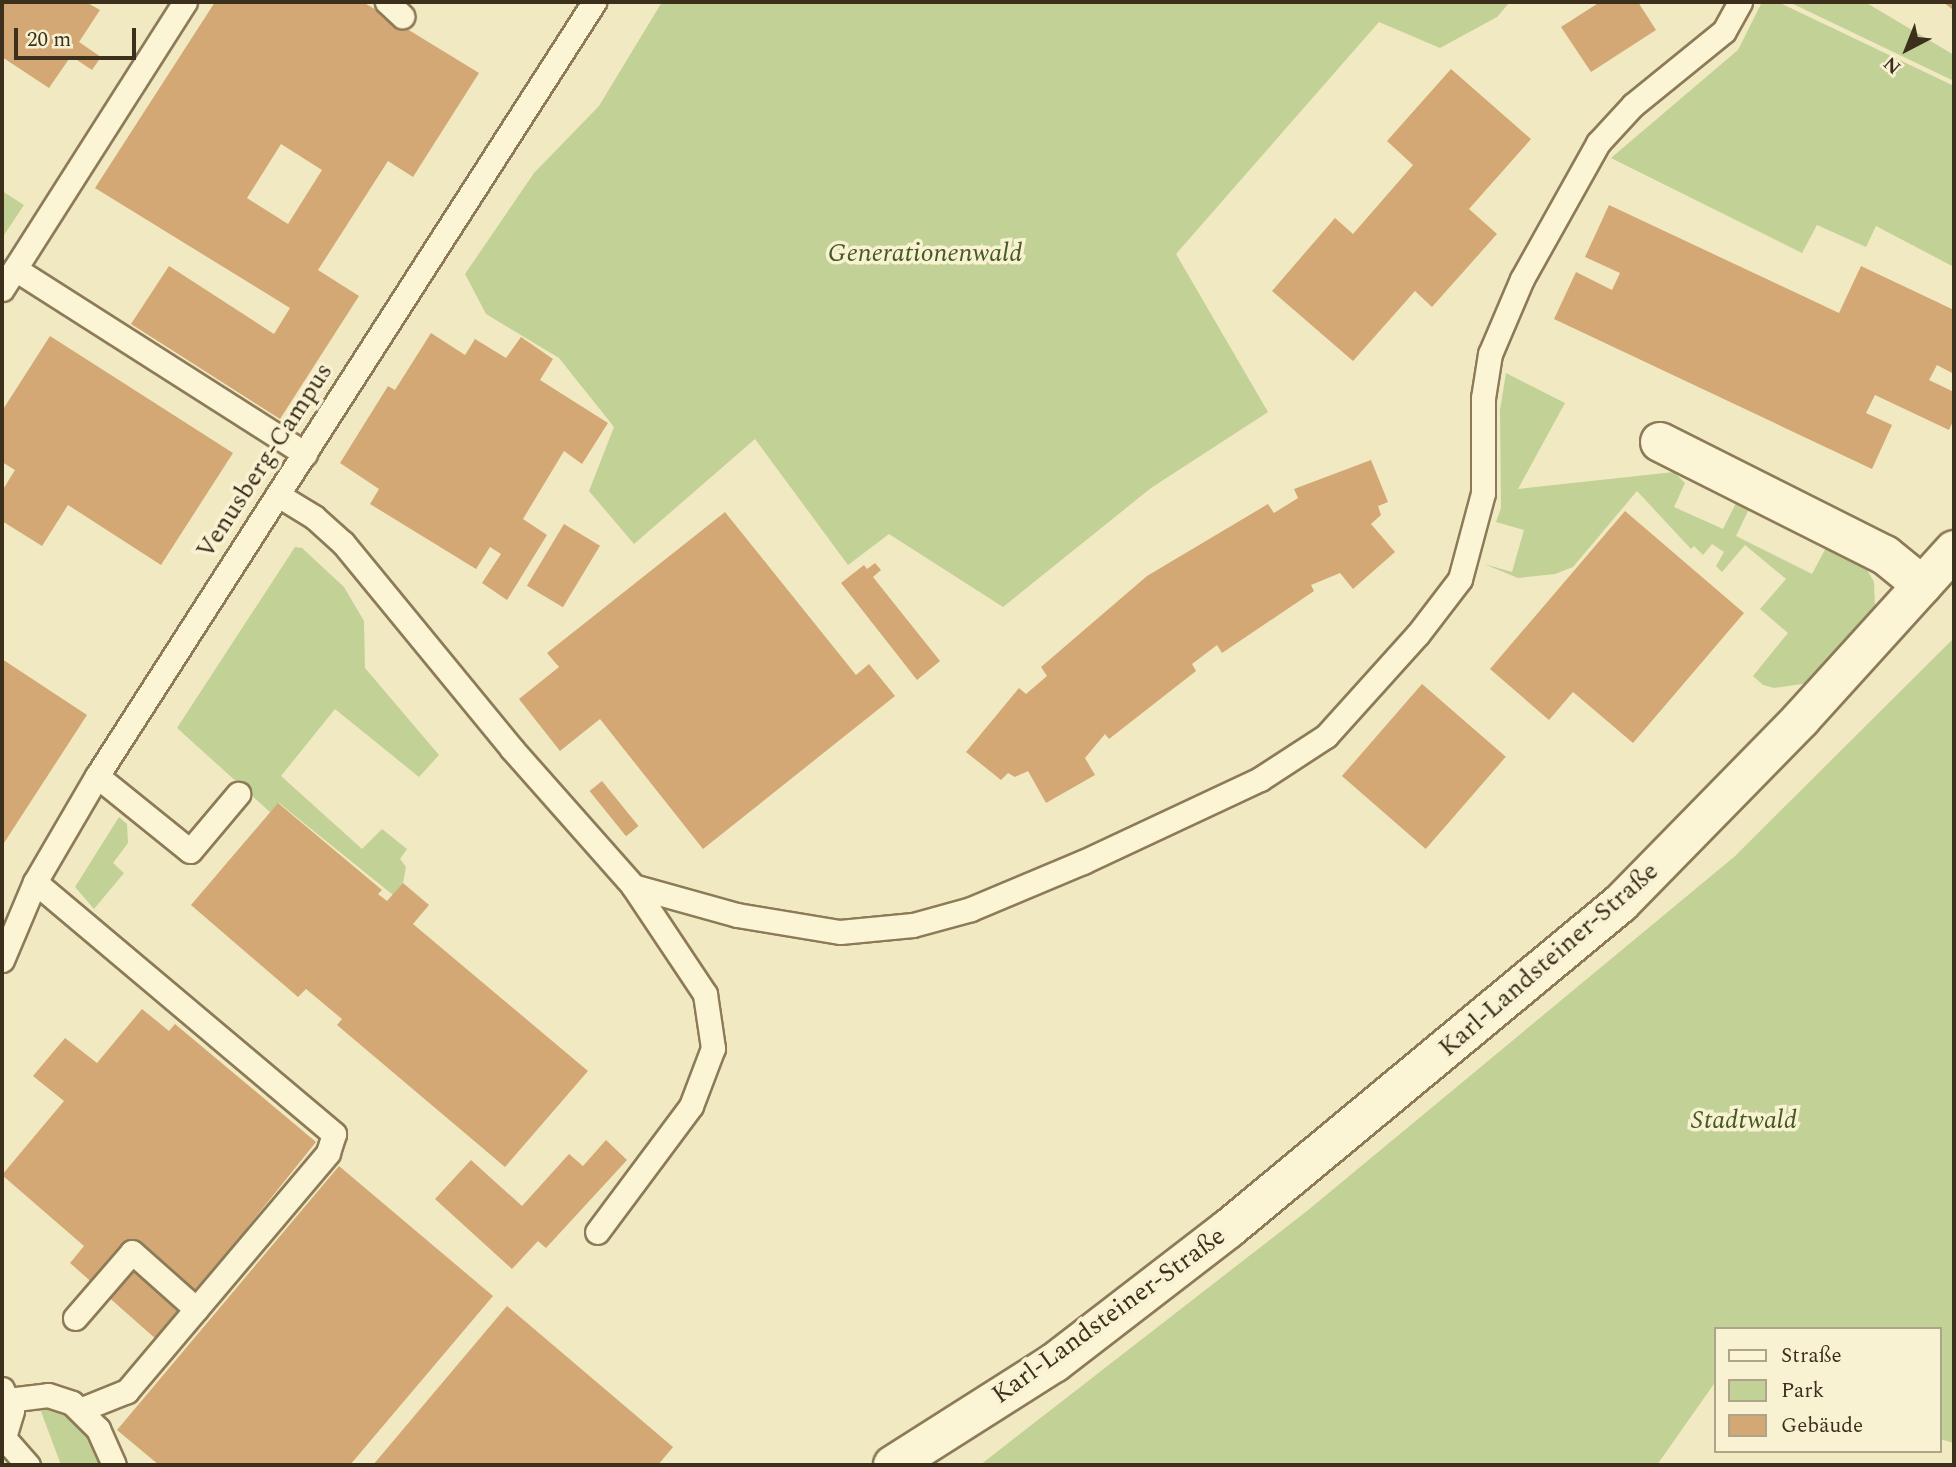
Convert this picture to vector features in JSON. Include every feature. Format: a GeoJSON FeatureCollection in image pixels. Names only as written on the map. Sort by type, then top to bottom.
{"type":"FeatureCollection","features":[{"type":"Feature","properties":{"kind":"street"},"geometry":{"type":"LineString","coordinates":[[1660,442],[1885,555],[1922,585]]}},
{"type":"Feature","properties":{"kind":"street","name":"Karl-Landsteiner-Straße"},"geometry":{"type":"LineString","coordinates":[[893,1465],[1054,1363],[1228,1229],[1496,1010],[1658,866],[1954,550]]}},
{"type":"Feature","properties":{"kind":"lane"},"geometry":{"type":"LineString","coordinates":[[2,289],[185,2]]}},
{"type":"Feature","properties":{"kind":"lane","name":"Venusberg-Campus"},"geometry":{"type":"LineString","coordinates":[[2,960],[35,882],[97,776],[594,2]]}},
{"type":"Feature","properties":{"kind":"lane"},"geometry":{"type":"LineString","coordinates":[[633,886],[737,915],[840,933],[913,925],[971,909],[1083,862],[1260,779],[1326,736],[1418,634],[1460,579],[1483,493],[1483,398],[1490,354],[1522,279],[1598,143],[1633,105],[1724,31],[1740,2]]}},
{"type":"Feature","properties":{"kind":"lane"},"geometry":{"type":"LineString","coordinates":[[15,269],[305,453]]}},
{"type":"Feature","properties":{"kind":"lane"},"geometry":{"type":"LineString","coordinates":[[278,495],[314,517],[343,542],[512,749],[633,886],[705,995],[713,1048],[691,1106],[597,1232]]}},
{"type":"Feature","properties":{"kind":"lane"},"geometry":{"type":"LineString","coordinates":[[97,776],[190,851],[238,794]]}},
{"type":"Feature","properties":{"kind":"lane"},"geometry":{"type":"LineString","coordinates":[[29,1465],[4,1441],[11,1425],[5,1394],[48,1395],[86,1406],[127,1391],[328,1153],[334,1134],[35,882]]}},
{"type":"Feature","properties":{"kind":"lane"},"geometry":{"type":"LineString","coordinates":[[75,1318],[132,1252],[196,1309]]}},
{"type":"Feature","properties":{"kind":"lane"},"geometry":{"type":"LineString","coordinates":[[86,1406],[114,1465]]}},
{"type":"Feature","properties":{"kind":"green space","name":"Generationenwald"},"geometry":{"type":"Polygon","coordinates":[[[662,2],[1510,2],[1497,17],[1440,48],[1379,22],[1176,254],[1268,412],[1151,488],[1003,607],[889,534],[848,565],[755,439],[634,544],[589,491],[614,427],[559,358],[486,314],[465,274],[534,173],[599,106],[662,2]]]}},
{"type":"Feature","properties":{"kind":"green space"},"geometry":{"type":"Polygon","coordinates":[[[1762,2],[1778,2],[1954,86],[1954,267],[1876,226],[1866,247],[1817,225],[1802,253],[1611,158],[1738,50],[1762,2]]]}},
{"type":"Feature","properties":{"kind":"green space"},"geometry":{"type":"Polygon","coordinates":[[[1789,2],[1865,2],[1954,55],[1954,81],[1789,2]]]}},
{"type":"Feature","properties":{"kind":"green space"},"geometry":{"type":"Polygon","coordinates":[[[2,191],[24,205],[2,238],[2,191]]]}},
{"type":"Feature","properties":{"kind":"green space"},"geometry":{"type":"Polygon","coordinates":[[[1506,373],[1565,403],[1518,489],[1674,472],[1685,483],[1674,507],[1723,529],[1736,503],[1749,509],[1736,536],[1812,574],[1827,546],[1866,568],[1874,582],[1875,609],[1808,683],[1774,688],[1763,685],[1753,676],[1788,633],[1760,609],[1786,579],[1745,545],[1722,572],[1716,566],[1724,552],[1712,544],[1703,555],[1694,546],[1691,549],[1637,491],[1573,567],[1555,574],[1518,578],[1484,564],[1512,572],[1524,530],[1496,522],[1501,508],[1500,410],[1506,373]]]}},
{"type":"Feature","properties":{"kind":"green space"},"geometry":{"type":"Polygon","coordinates":[[[295,547],[302,548],[344,587],[364,621],[365,668],[439,755],[419,777],[335,709],[281,776],[362,849],[382,829],[407,849],[400,859],[406,867],[403,883],[393,895],[279,803],[270,812],[177,728],[295,547]]]}},
{"type":"Feature","properties":{"kind":"green space","name":"Stadtwald"},"geometry":{"type":"Polygon","coordinates":[[[1954,638],[1954,1443],[1942,1440],[1942,1327],[1714,1327],[1714,1384],[1657,1465],[980,1465],[1307,1211],[1734,857],[1954,638]]]}},
{"type":"Feature","properties":{"kind":"green space"},"geometry":{"type":"Polygon","coordinates":[[[119,817],[127,824],[128,843],[113,863],[124,873],[94,909],[75,887],[119,817]]]}},
{"type":"Feature","properties":{"kind":"green space"},"geometry":{"type":"Polygon","coordinates":[[[39,1406],[71,1415],[91,1436],[103,1465],[61,1465],[39,1406]]]}},
{"type":"Feature","properties":{"kind":"building"},"geometry":{"type":"Polygon","coordinates":[[[2,2],[86,2],[100,10],[79,42],[101,57],[92,70],[71,56],[49,88],[2,57],[2,2]]]}},
{"type":"Feature","properties":{"kind":"building"},"geometry":{"type":"Polygon","coordinates":[[[215,2],[363,2],[479,73],[413,177],[388,161],[318,270],[359,296],[280,419],[131,324],[169,266],[274,334],[290,308],[95,188],[215,2]],[[281,144],[247,198],[288,224],[322,170],[281,144]]]}},
{"type":"Feature","properties":{"kind":"building"},"geometry":{"type":"Polygon","coordinates":[[[1600,2],[1638,2],[1656,30],[1591,72],[1561,27],[1600,2]]]}},
{"type":"Feature","properties":{"kind":"building"},"geometry":{"type":"Polygon","coordinates":[[[1943,2],[1954,2],[1954,6],[1952,9],[1943,2]]]}},
{"type":"Feature","properties":{"kind":"building"},"geometry":{"type":"Polygon","coordinates":[[[1451,69],[1531,139],[1469,209],[1497,234],[1432,307],[1415,291],[1353,361],[1272,291],[1335,218],[1353,234],[1413,165],[1387,141],[1451,69]]]}},
{"type":"Feature","properties":{"kind":"building"},"geometry":{"type":"Polygon","coordinates":[[[1609,205],[1839,313],[1861,266],[1954,310],[1954,374],[1937,365],[1929,380],[1954,392],[1954,419],[1949,430],[1875,395],[1866,413],[1892,425],[1872,469],[1554,319],[1576,272],[1612,290],[1620,273],[1585,257],[1609,205]]]}},
{"type":"Feature","properties":{"kind":"building"},"geometry":{"type":"Polygon","coordinates":[[[431,333],[465,355],[475,339],[506,358],[521,337],[553,359],[540,380],[608,423],[582,464],[564,451],[523,519],[547,535],[507,600],[482,583],[501,554],[490,547],[476,569],[370,504],[379,489],[340,463],[388,386],[395,390],[431,333]]]}},
{"type":"Feature","properties":{"kind":"building"},"geometry":{"type":"Polygon","coordinates":[[[50,336],[233,453],[161,565],[68,505],[42,546],[2,521],[2,491],[15,470],[2,462],[2,411],[50,336]]]}},
{"type":"Feature","properties":{"kind":"building"},"geometry":{"type":"Polygon","coordinates":[[[1371,460],[1388,502],[1378,506],[1381,515],[1371,524],[1395,552],[1353,589],[1340,573],[1311,585],[1314,591],[1222,653],[1217,645],[1192,664],[1196,671],[1109,739],[1105,734],[1085,758],[1095,775],[1046,803],[1028,771],[1015,777],[1008,773],[1001,780],[966,752],[1019,688],[1026,694],[1047,676],[1041,667],[1147,576],[1268,504],[1274,513],[1298,498],[1294,489],[1371,460]]]}},
{"type":"Feature","properties":{"kind":"building"},"geometry":{"type":"Polygon","coordinates":[[[1625,511],[1744,613],[1633,743],[1573,692],[1549,720],[1490,669],[1625,511]]]}},
{"type":"Feature","properties":{"kind":"building"},"geometry":{"type":"Polygon","coordinates":[[[725,512],[856,675],[869,664],[895,696],[703,849],[600,719],[560,751],[519,699],[559,667],[547,653],[725,512]]]}},
{"type":"Feature","properties":{"kind":"building"},"geometry":{"type":"Polygon","coordinates":[[[564,524],[600,546],[563,607],[527,586],[564,524]]]}},
{"type":"Feature","properties":{"kind":"building"},"geometry":{"type":"Polygon","coordinates":[[[875,563],[881,570],[873,577],[940,661],[917,680],[841,583],[864,565],[867,569],[875,563]]]}},
{"type":"Feature","properties":{"kind":"building"},"geometry":{"type":"Polygon","coordinates":[[[2,659],[87,715],[2,846],[2,659]]]}},
{"type":"Feature","properties":{"kind":"building"},"geometry":{"type":"Polygon","coordinates":[[[1422,684],[1506,757],[1426,849],[1342,776],[1422,684]]]}},
{"type":"Feature","properties":{"kind":"building"},"geometry":{"type":"Polygon","coordinates":[[[602,781],[639,826],[626,836],[590,791],[602,781]]]}},
{"type":"Feature","properties":{"kind":"building"},"geometry":{"type":"Polygon","coordinates":[[[278,803],[382,890],[378,894],[387,901],[403,883],[429,905],[413,924],[588,1071],[505,1167],[337,1025],[342,1019],[306,989],[298,997],[191,905],[278,803]]]}},
{"type":"Feature","properties":{"kind":"building"},"geometry":{"type":"Polygon","coordinates":[[[142,1009],[169,1031],[175,1024],[316,1142],[157,1340],[70,1263],[84,1246],[2,1175],[64,1101],[33,1076],[65,1038],[97,1063],[142,1009]]]}},
{"type":"Feature","properties":{"kind":"building"},"geometry":{"type":"Polygon","coordinates":[[[606,1140],[627,1160],[546,1248],[538,1241],[512,1269],[435,1199],[471,1160],[522,1206],[569,1154],[583,1166],[606,1140]]]}},
{"type":"Feature","properties":{"kind":"building"},"geometry":{"type":"Polygon","coordinates":[[[339,1166],[493,1296],[350,1465],[159,1465],[117,1430],[339,1166]]]}},
{"type":"Feature","properties":{"kind":"building"},"geometry":{"type":"Polygon","coordinates":[[[507,1306],[673,1447],[658,1465],[373,1465],[507,1306]]]}}]}
